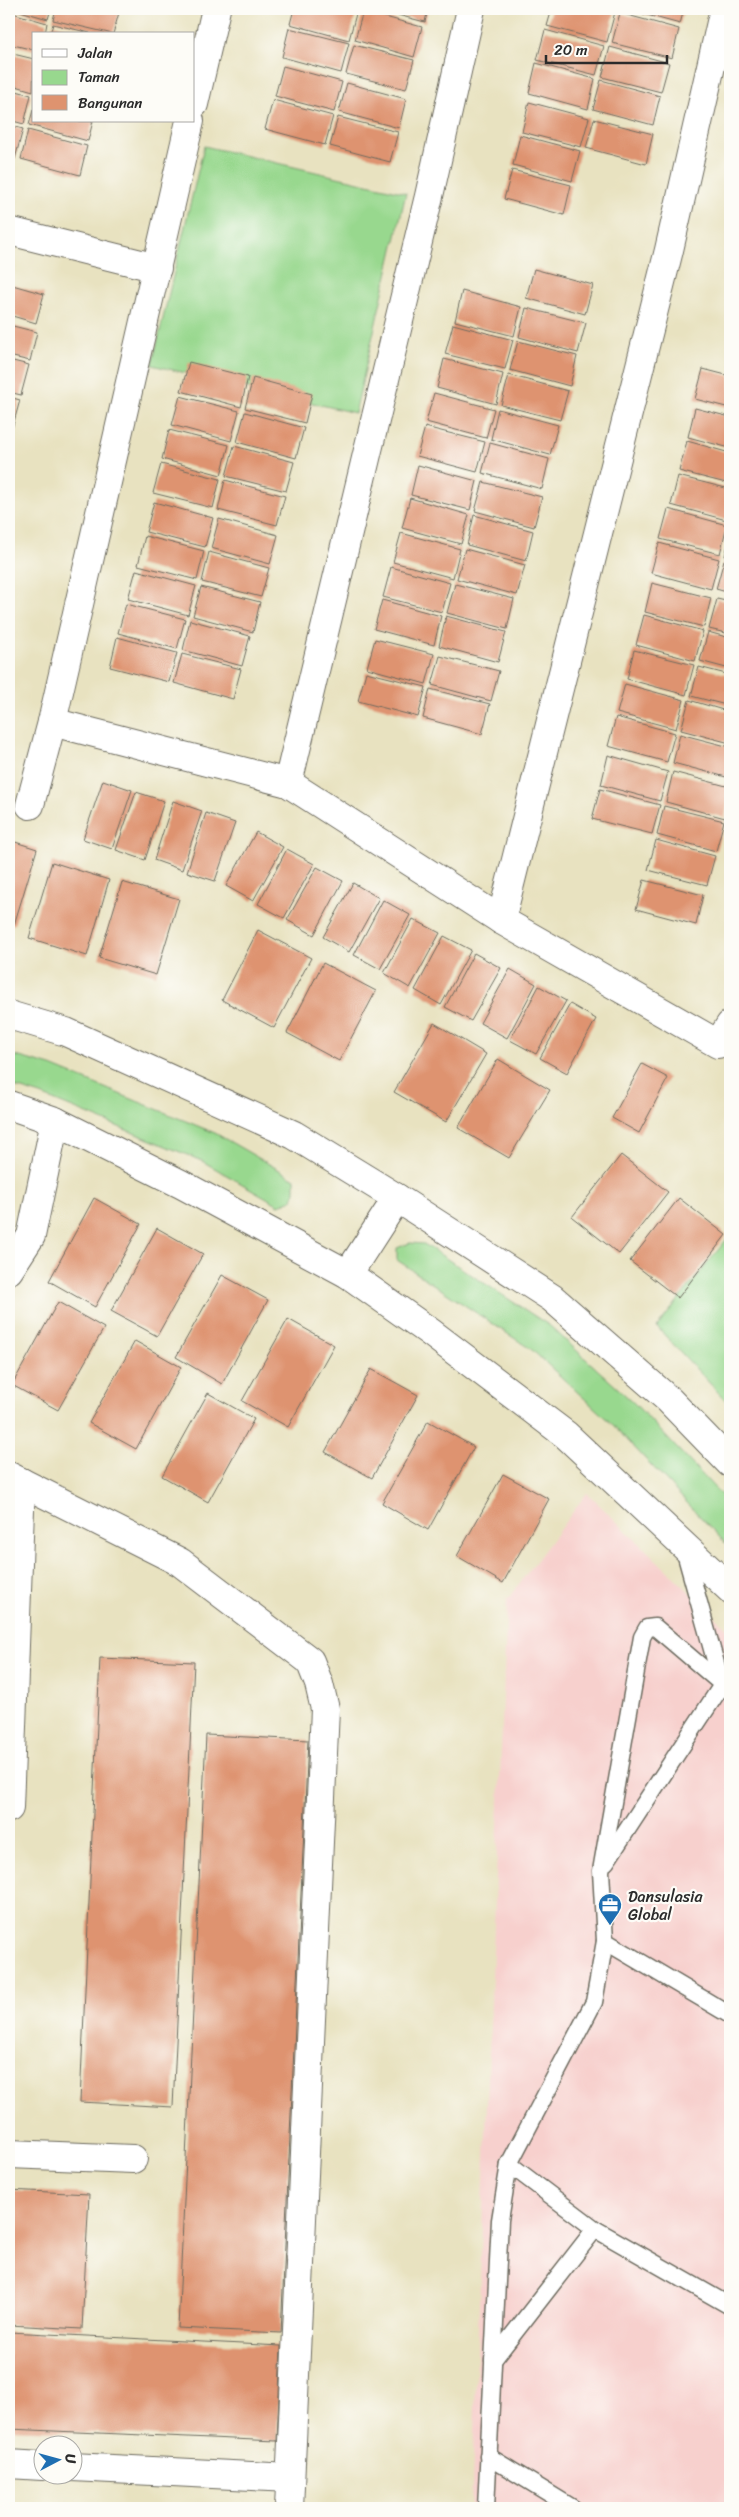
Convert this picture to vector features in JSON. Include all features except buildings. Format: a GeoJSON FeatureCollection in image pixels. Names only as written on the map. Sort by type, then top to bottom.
{"type":"FeatureCollection","features":[{"type":"Feature","properties":{"kind":"street"},"geometry":{"type":"LineString","coordinates":[[195,100],[216,9]]}},
{"type":"Feature","properties":{"kind":"street"},"geometry":{"type":"LineString","coordinates":[[288,783],[424,215],[470,9]]}},
{"type":"Feature","properties":{"kind":"street"},"geometry":{"type":"LineString","coordinates":[[501,920],[670,250],[724,9]]}},
{"type":"Feature","properties":{"kind":"street"},"geometry":{"type":"LineString","coordinates":[[30,805],[52,722],[190,122]]}},
{"type":"Feature","properties":{"kind":"street"},"geometry":{"type":"LineString","coordinates":[[9,231],[157,268]]}},
{"type":"Feature","properties":{"kind":"street"},"geometry":{"type":"LineString","coordinates":[[52,722],[288,783],[501,920],[718,1044],[730,1025]]}},
{"type":"Feature","properties":{"kind":"street"},"geometry":{"type":"LineString","coordinates":[[9,1015],[66,1032],[286,1131],[397,1198],[552,1298],[669,1400],[730,1463]]}},
{"type":"Feature","properties":{"kind":"street"},"geometry":{"type":"LineString","coordinates":[[9,1105],[55,1120],[181,1184],[348,1274],[430,1332],[566,1435],[730,1589]]}},
{"type":"Feature","properties":{"kind":"street"},"geometry":{"type":"LineString","coordinates":[[9,1270],[31,1236],[55,1120]]}},
{"type":"Feature","properties":{"kind":"street"},"geometry":{"type":"LineString","coordinates":[[348,1274],[397,1198]]}},
{"type":"Feature","properties":{"kind":"street"},"geometry":{"type":"LineString","coordinates":[[9,1808],[15,1479],[180,1562],[310,1661],[320,1684],[326,1710],[289,2508]]}},
{"type":"Feature","properties":{"kind":"street"},"geometry":{"type":"LineString","coordinates":[[9,2154],[134,2159]]}},
{"type":"Feature","properties":{"kind":"street"},"geometry":{"type":"LineString","coordinates":[[9,2464],[32,2465]]}},
{"type":"Feature","properties":{"kind":"street"},"geometry":{"type":"LineString","coordinates":[[82,2468],[290,2478]]}},
{"type":"Feature","properties":{"kind":"lane"},"geometry":{"type":"LineString","coordinates":[[682,1542],[726,1688]]}},
{"type":"Feature","properties":{"kind":"lane"},"geometry":{"type":"LineString","coordinates":[[486,2508],[500,2220],[509,2164],[594,2002],[605,1941],[600,1870],[642,1637],[647,1628],[655,1627],[726,1688]]}},
{"type":"Feature","properties":{"kind":"lane"},"geometry":{"type":"LineString","coordinates":[[600,1870],[726,1688]]}},
{"type":"Feature","properties":{"kind":"lane"},"geometry":{"type":"LineString","coordinates":[[605,1941],[730,2015]]}},
{"type":"Feature","properties":{"kind":"lane"},"geometry":{"type":"LineString","coordinates":[[509,2164],[595,2229],[730,2306]]}},
{"type":"Feature","properties":{"kind":"lane"},"geometry":{"type":"LineString","coordinates":[[493,2360],[595,2229]]}},
{"type":"Feature","properties":{"kind":"lane"},"geometry":{"type":"LineString","coordinates":[[488,2456],[572,2508]]}},
{"type":"Feature","properties":{"kind":"shaded area"},"geometry":{"type":"Polygon","coordinates":[[[587,1493],[730,1631],[730,2508],[471,2508],[507,1600],[587,1493]]]}},
{"type":"Feature","properties":{"kind":"green space"},"geometry":{"type":"Polygon","coordinates":[[[204,146],[406,193],[355,413],[152,365],[204,146]]]}},
{"type":"Feature","properties":{"kind":"green space"},"geometry":{"type":"Polygon","coordinates":[[[9,1054],[51,1066],[215,1133],[295,1179],[295,1191],[292,1200],[279,1205],[202,1161],[41,1095],[9,1085],[9,1054]]]}},
{"type":"Feature","properties":{"kind":"green space"},"geometry":{"type":"Polygon","coordinates":[[[730,1235],[730,1405],[657,1327],[730,1235]]]}},
{"type":"Feature","properties":{"kind":"green space"},"geometry":{"type":"Polygon","coordinates":[[[410,1243],[424,1244],[550,1326],[635,1404],[730,1504],[730,1548],[613,1425],[532,1350],[397,1260],[397,1248],[410,1243]]]}},
{"type":"Feature","properties":{"kind":"place","name":"Dansulasia Global"},"geometry":{"type":"Point","coordinates":[610,1926]}}]}
